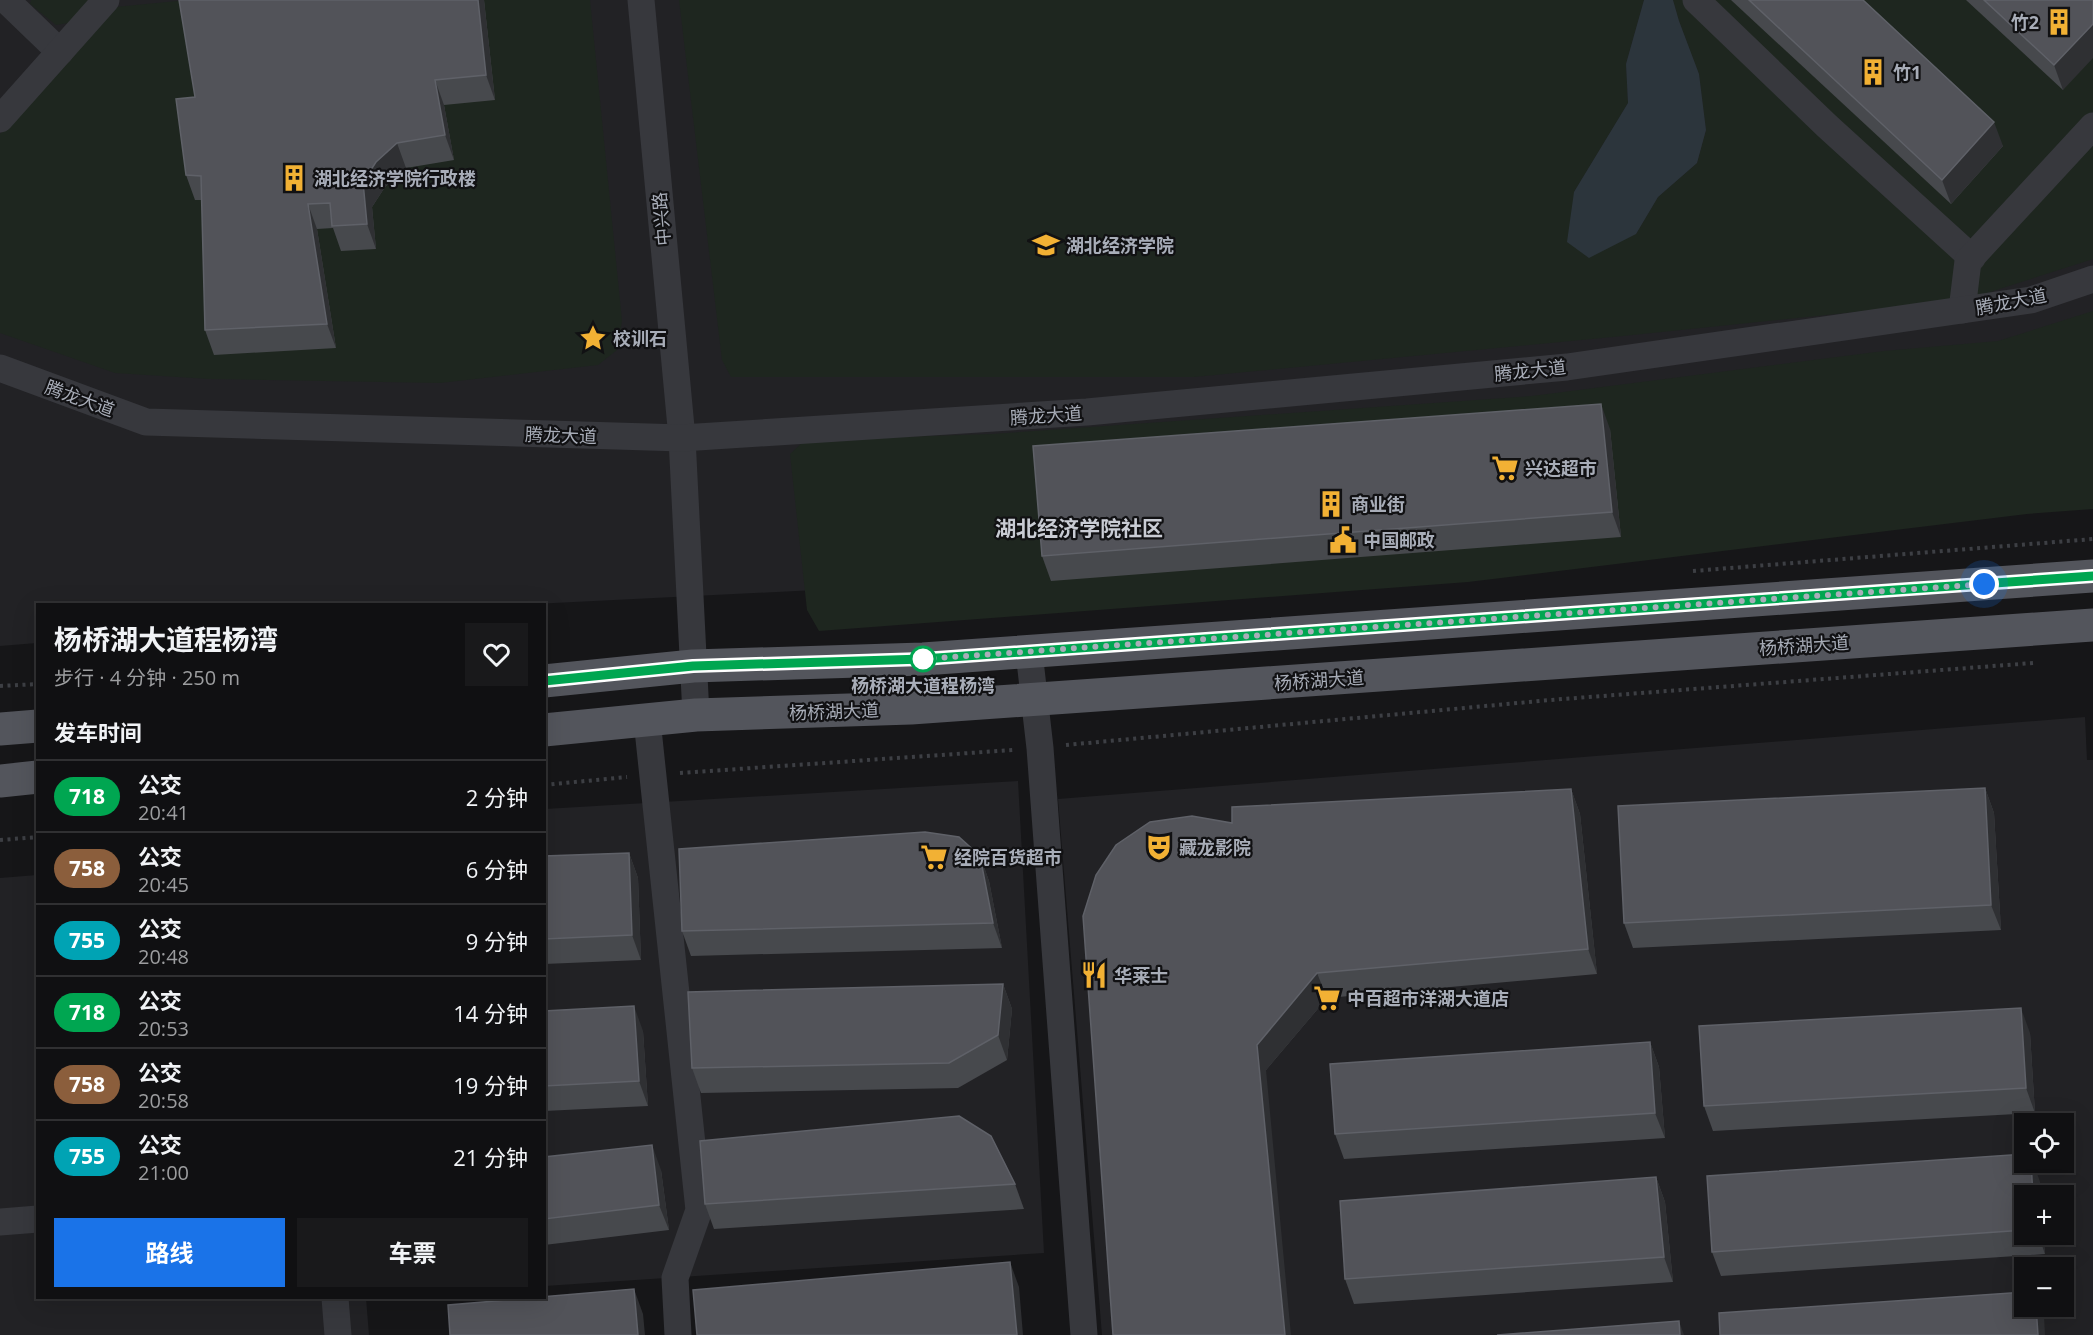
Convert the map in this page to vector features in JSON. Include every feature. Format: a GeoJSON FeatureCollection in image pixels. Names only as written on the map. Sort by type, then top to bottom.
{"type":"FeatureCollection","features":[{"type":"Feature","properties":{"kind":"main road"},"geometry":{"type":"LineString","coordinates":[[546,681],[693,666],[923,659],[2093,576]]}},
{"type":"Feature","properties":{"kind":"main road","name":"杨桥湖大道"},"geometry":{"type":"LineString","coordinates":[[546,730],[696,716],[911,708],[1035,700],[2093,625]]}},
{"type":"Feature","properties":{"kind":"main road"},"geometry":{"type":"LineString","coordinates":[[0,729],[36,726]]}},
{"type":"Feature","properties":{"kind":"main road"},"geometry":{"type":"LineString","coordinates":[[0,781],[36,777]]}},
{"type":"Feature","properties":{"kind":"street"},"geometry":{"type":"LineString","coordinates":[[6,0],[60,52]]}},
{"type":"Feature","properties":{"kind":"street"},"geometry":{"type":"LineString","coordinates":[[0,119],[106,0]]}},
{"type":"Feature","properties":{"kind":"street","name":"中兴路"},"geometry":{"type":"LineString","coordinates":[[641,0],[682,438],[696,716]]}},
{"type":"Feature","properties":{"kind":"street"},"geometry":{"type":"LineString","coordinates":[[1696,0],[1827,126],[1972,258]]}},
{"type":"Feature","properties":{"kind":"street"},"geometry":{"type":"LineString","coordinates":[[1962,310],[1968,261],[2093,126]]}},
{"type":"Feature","properties":{"kind":"street","name":"腾龙大道"},"geometry":{"type":"LineString","coordinates":[[0,368],[146,422],[682,438],[1087,412],[1567,367],[2031,300],[2093,279]]}},
{"type":"Feature","properties":{"kind":"street"},"geometry":{"type":"LineString","coordinates":[[1029,652],[1040,748],[1084,1335]]}},
{"type":"Feature","properties":{"kind":"street"},"geometry":{"type":"LineString","coordinates":[[647,720],[699,1210],[675,1278],[678,1335]]}},
{"type":"Feature","properties":{"kind":"street"},"geometry":{"type":"LineString","coordinates":[[0,1222],[36,1219]]}},
{"type":"Feature","properties":{"kind":"street"},"geometry":{"type":"LineString","coordinates":[[335,1299],[338,1335]]}},
{"type":"Feature","properties":{"kind":"path"},"geometry":{"type":"LineString","coordinates":[[546,785],[653,775],[1040,748],[1550,700],[2034,663]]}},
{"type":"Feature","properties":{"kind":"path"},"geometry":{"type":"LineString","coordinates":[[0,686],[36,684]]}},
{"type":"Feature","properties":{"kind":"path"},"geometry":{"type":"LineString","coordinates":[[0,840],[36,837]]}},
{"type":"Feature","properties":{"kind":"shaded area","name":"湖北经济学院"},"geometry":{"type":"Polygon","coordinates":[[[0,0],[2093,0],[2093,489],[816,590],[546,603],[36,603],[36,643],[0,646],[0,0]]]}},
{"type":"Feature","properties":{"kind":"shaded area"},"geometry":{"type":"Polygon","coordinates":[[[31,0],[91,0],[68,23],[56,25],[30,4],[31,0]]]}},
{"type":"Feature","properties":{"kind":"shaded area"},"geometry":{"type":"Polygon","coordinates":[[[188,0],[590,0],[622,321],[617,350],[598,365],[440,383],[209,379],[115,373],[0,333],[0,134],[115,7],[188,0]]]}},
{"type":"Feature","properties":{"kind":"shaded area"},"geometry":{"type":"Polygon","coordinates":[[[679,0],[1644,0],[1626,64],[1628,103],[1574,192],[1636,234],[1658,197],[1697,163],[1706,130],[1699,74],[1673,0],[1697,0],[1972,258],[2093,126],[2093,259],[1962,301],[1194,377],[731,377],[722,360],[679,0]]]}},
{"type":"Feature","properties":{"kind":"shaded area"},"geometry":{"type":"Polygon","coordinates":[[[1644,0],[1673,0],[1699,74],[1706,130],[1697,163],[1658,197],[1636,234],[1589,258],[1567,242],[1574,192],[1628,103],[1626,64],[1644,0]]]}},
{"type":"Feature","properties":{"kind":"shaded area"},"geometry":{"type":"Polygon","coordinates":[[[1710,0],[2093,0],[2093,112],[1971,243],[1710,0]]]}},
{"type":"Feature","properties":{"kind":"shaded area"},"geometry":{"type":"Polygon","coordinates":[[[2093,311],[2093,509],[2027,514],[1468,582],[819,631],[807,610],[790,454],[805,440],[992,434],[1532,396],[1884,351],[1998,341],[2093,311]]]}},
{"type":"Feature","properties":{"kind":"shaded area"},"geometry":{"type":"Polygon","coordinates":[[[2085,717],[2087,760],[2093,760],[2093,1335],[1102,1335],[1058,799],[2085,717]]]}},
{"type":"Feature","properties":{"kind":"shaded area"},"geometry":{"type":"Polygon","coordinates":[[[1018,781],[1044,1253],[546,1286],[546,809],[1018,781]]]}},
{"type":"Feature","properties":{"kind":"shaded area"},"geometry":{"type":"Polygon","coordinates":[[[36,875],[36,1299],[366,1299],[369,1335],[0,1335],[0,878],[36,875]]]}},
{"type":"Feature","properties":{"kind":"building","name":"湖北经济学院行政楼"},"geometry":{"type":"Polygon","coordinates":[[[179,0],[478,0],[486,75],[435,80],[445,135],[397,143],[376,162],[363,182],[367,224],[332,226],[330,203],[308,204],[327,324],[205,330],[201,176],[186,175],[176,99],[195,97],[179,0]]]}},
{"type":"Feature","properties":{"kind":"building","name":"竹1"},"geometry":{"type":"Polygon","coordinates":[[[1749,0],[1863,0],[1994,122],[1942,180],[1749,0]]]}},
{"type":"Feature","properties":{"kind":"building","name":"竹2"},"geometry":{"type":"Polygon","coordinates":[[[1984,0],[2093,0],[2093,24],[2054,65],[1984,0]]]}},
{"type":"Feature","properties":{"kind":"building","name":"商业街"},"geometry":{"type":"Polygon","coordinates":[[[1601,404],[1612,512],[1042,556],[1033,446],[1601,404]]]}},
{"type":"Feature","properties":{"kind":"building"},"geometry":{"type":"Polygon","coordinates":[[[1985,788],[1991,905],[1624,923],[1618,806],[1985,788]]]}},
{"type":"Feature","properties":{"kind":"building"},"geometry":{"type":"Polygon","coordinates":[[[1571,789],[1588,949],[1317,973],[1257,1045],[1285,1335],[1113,1335],[1083,916],[1096,875],[1116,845],[1150,822],[1192,816],[1232,823],[1232,807],[1571,789]]]}},
{"type":"Feature","properties":{"kind":"building"},"geometry":{"type":"Polygon","coordinates":[[[925,832],[959,837],[980,856],[993,923],[682,931],[679,849],[925,832]]]}},
{"type":"Feature","properties":{"kind":"building"},"geometry":{"type":"Polygon","coordinates":[[[629,853],[632,935],[546,939],[546,856],[629,853]]]}},
{"type":"Feature","properties":{"kind":"building"},"geometry":{"type":"Polygon","coordinates":[[[1003,984],[998,1035],[949,1063],[692,1068],[688,992],[1003,984]]]}},
{"type":"Feature","properties":{"kind":"building"},"geometry":{"type":"Polygon","coordinates":[[[634,1006],[639,1081],[546,1086],[546,1011],[634,1006]]]}},
{"type":"Feature","properties":{"kind":"building"},"geometry":{"type":"Polygon","coordinates":[[[2021,1008],[2026,1088],[1704,1106],[1699,1026],[2021,1008]]]}},
{"type":"Feature","properties":{"kind":"building"},"geometry":{"type":"Polygon","coordinates":[[[1650,1042],[1655,1113],[1335,1134],[1330,1064],[1650,1042]]]}},
{"type":"Feature","properties":{"kind":"building"},"geometry":{"type":"Polygon","coordinates":[[[959,1116],[991,1136],[1015,1184],[705,1204],[700,1141],[959,1116]]]}},
{"type":"Feature","properties":{"kind":"building"},"geometry":{"type":"Polygon","coordinates":[[[652,1145],[659,1205],[546,1219],[546,1157],[652,1145]]]}},
{"type":"Feature","properties":{"kind":"building"},"geometry":{"type":"Polygon","coordinates":[[[2014,1155],[2014,1173],[2032,1173],[2032,1185],[2014,1185],[2014,1231],[1712,1252],[1707,1176],[2014,1155]]]}},
{"type":"Feature","properties":{"kind":"building"},"geometry":{"type":"Polygon","coordinates":[[[1656,1177],[1664,1257],[1345,1279],[1340,1201],[1656,1177]]]}},
{"type":"Feature","properties":{"kind":"building"},"geometry":{"type":"Polygon","coordinates":[[[1010,1262],[1017,1335],[697,1335],[693,1290],[1010,1262]]]}},
{"type":"Feature","properties":{"kind":"building"},"geometry":{"type":"Polygon","coordinates":[[[634,1289],[638,1335],[450,1335],[448,1305],[546,1299],[546,1297],[634,1289]]]}},
{"type":"Feature","properties":{"kind":"building"},"geometry":{"type":"Polygon","coordinates":[[[2014,1293],[2014,1317],[2037,1317],[2038,1335],[1720,1335],[1719,1313],[2014,1293]]]}},
{"type":"Feature","properties":{"kind":"building"},"geometry":{"type":"Polygon","coordinates":[[[1679,1321],[1680,1335],[1497,1335],[1679,1321]]]}},
{"type":"Feature","properties":{"kind":"bus line","name":"718"},"geometry":{"type":"LineString","coordinates":[[546,681],[693,666],[923,659],[2093,576]]}},
{"type":"Feature","properties":{"kind":"place","name":"竹2"},"geometry":{"type":"Point","coordinates":[2059,22]}},
{"type":"Feature","properties":{"kind":"place","name":"竹1"},"geometry":{"type":"Point","coordinates":[1873,72]}},
{"type":"Feature","properties":{"kind":"place","name":"湖北经济学院行政楼"},"geometry":{"type":"Point","coordinates":[294,178]}},
{"type":"Feature","properties":{"kind":"place","name":"湖北经济学院"},"geometry":{"type":"Point","coordinates":[1046,245]}},
{"type":"Feature","properties":{"kind":"place","name":"校训石"},"geometry":{"type":"Point","coordinates":[593,338]}},
{"type":"Feature","properties":{"kind":"place","name":"兴达超市"},"geometry":{"type":"Point","coordinates":[1505,468]}},
{"type":"Feature","properties":{"kind":"place","name":"商业街"},"geometry":{"type":"Point","coordinates":[1331,504]}},
{"type":"Feature","properties":{"kind":"place","name":"中国邮政"},"geometry":{"type":"Point","coordinates":[1343,540]}},
{"type":"Feature","properties":{"kind":"place","name":"杨桥湖大道程杨湾"},"geometry":{"type":"Point","coordinates":[923,659]}},
{"type":"Feature","properties":{"kind":"place","name":"藏龙影院"},"geometry":{"type":"Point","coordinates":[1159,847]}},
{"type":"Feature","properties":{"kind":"place","name":"经院百货超市"},"geometry":{"type":"Point","coordinates":[934,857]}},
{"type":"Feature","properties":{"kind":"place","name":"华莱士"},"geometry":{"type":"Point","coordinates":[1094,975]}},
{"type":"Feature","properties":{"kind":"place","name":"中百超市洋湖大道店"},"geometry":{"type":"Point","coordinates":[1327,998]}},
{"type":"Feature","properties":{"kind":"district","name":"湖北经济学院社区"},"geometry":{"type":"Point","coordinates":[1079,528]}},
{"type":"Feature","properties":{"kind":"route"},"geometry":{"type":"LineString","coordinates":[[923,659],[1984,584]]}}]}
